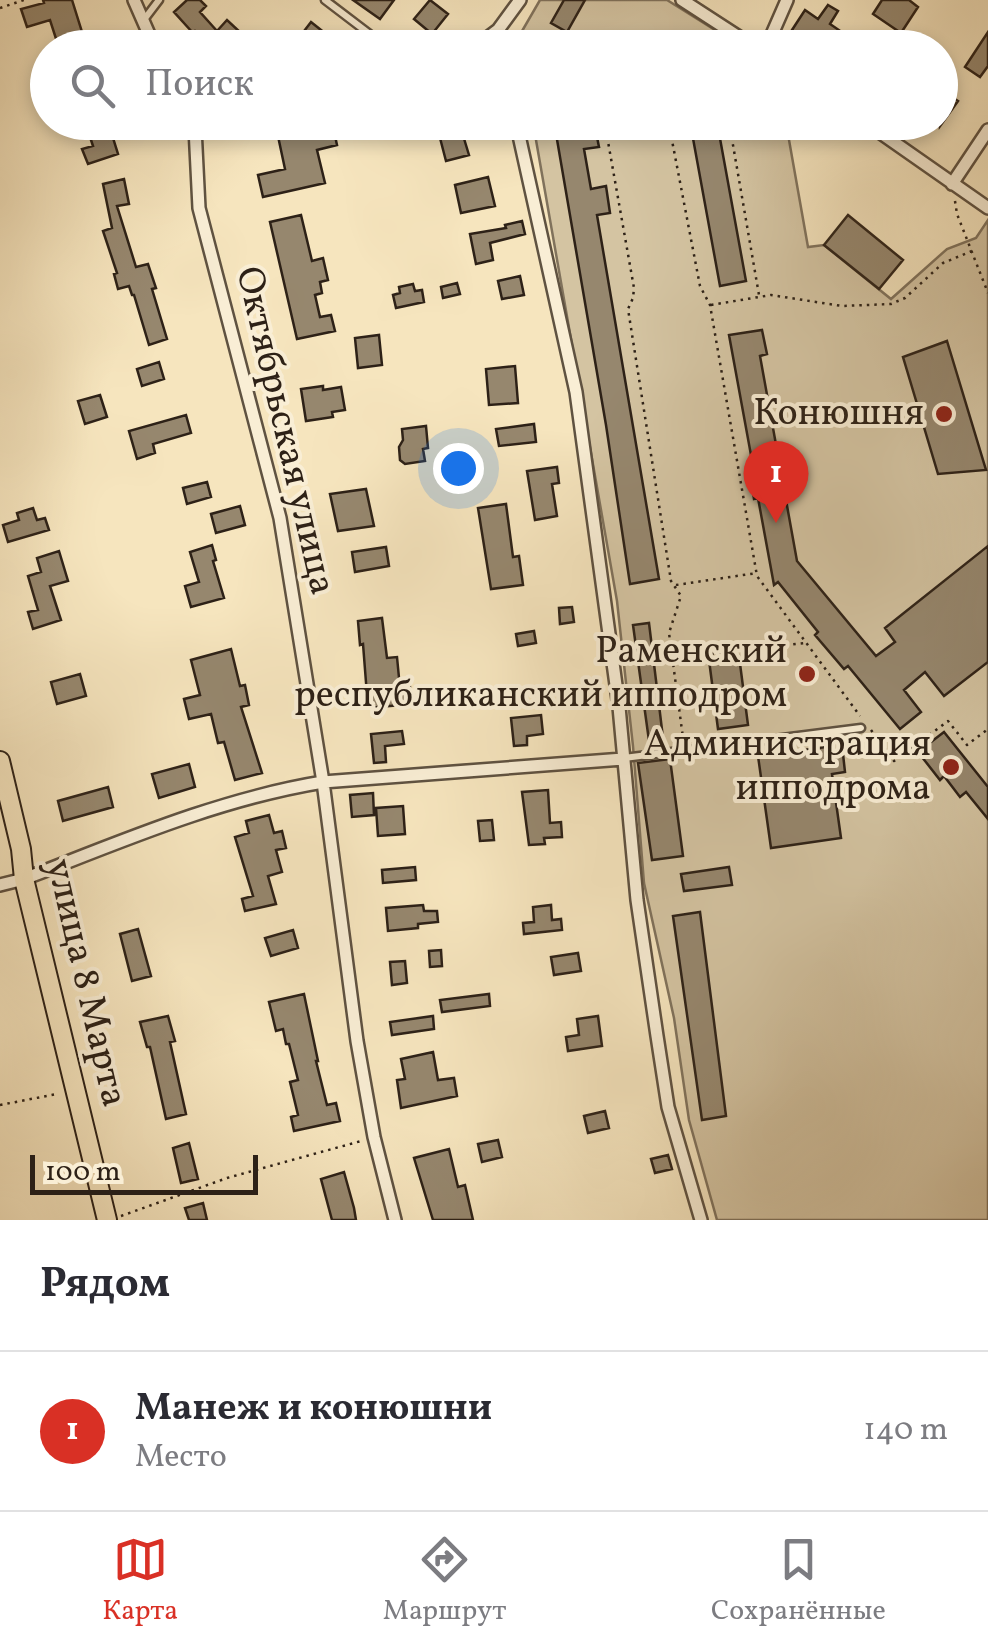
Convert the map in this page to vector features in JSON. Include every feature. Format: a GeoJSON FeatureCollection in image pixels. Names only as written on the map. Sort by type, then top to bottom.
{"type":"FeatureCollection","features":[{"type":"Feature","properties":{"kind":"main road","name":"улица 8 Марта"},"geometry":{"type":"LineString","coordinates":[[0,761],[24,878],[109,1220]]}},
{"type":"Feature","properties":{"kind":"street"},"geometry":{"type":"LineString","coordinates":[[134,0],[146,30]]}},
{"type":"Feature","properties":{"kind":"street"},"geometry":{"type":"LineString","coordinates":[[498,30],[520,0]]}},
{"type":"Feature","properties":{"kind":"street"},"geometry":{"type":"LineString","coordinates":[[682,0],[728,30]]}},
{"type":"Feature","properties":{"kind":"street"},"geometry":{"type":"LineString","coordinates":[[774,30],[787,0]]}},
{"type":"Feature","properties":{"kind":"street"},"geometry":{"type":"LineString","coordinates":[[952,184],[988,130]]}},
{"type":"Feature","properties":{"kind":"street","name":"Октябрьская улица"},"geometry":{"type":"LineString","coordinates":[[195,140],[199,208],[280,518],[324,782],[357,1041],[374,1137],[395,1220]]}},
{"type":"Feature","properties":{"kind":"street"},"geometry":{"type":"LineString","coordinates":[[520,140],[576,392],[619,708],[638,900],[668,1107],[702,1220]]}},
{"type":"Feature","properties":{"kind":"street"},"geometry":{"type":"LineString","coordinates":[[890,140],[988,208]]}},
{"type":"Feature","properties":{"kind":"street"},"geometry":{"type":"LineString","coordinates":[[0,885],[267,792],[324,782],[622,758]]}},
{"type":"Feature","properties":{"kind":"lane"},"geometry":{"type":"LineString","coordinates":[[142,22],[158,0]]}},
{"type":"Feature","properties":{"kind":"lane"},"geometry":{"type":"LineString","coordinates":[[326,0],[365,30]]}},
{"type":"Feature","properties":{"kind":"lane"},"geometry":{"type":"LineString","coordinates":[[622,758],[861,728]]}},
{"type":"Feature","properties":{"kind":"path"},"geometry":{"type":"LineString","coordinates":[[0,8],[24,0]]}},
{"type":"Feature","properties":{"kind":"path"},"geometry":{"type":"LineString","coordinates":[[609,140],[634,288],[628,309],[671,580],[681,599],[670,628],[685,751]]}},
{"type":"Feature","properties":{"kind":"path"},"geometry":{"type":"LineString","coordinates":[[672,140],[700,286],[710,305],[757,574],[894,761],[948,721],[966,745],[988,730]]}},
{"type":"Feature","properties":{"kind":"path"},"geometry":{"type":"LineString","coordinates":[[731,140],[760,297]]}},
{"type":"Feature","properties":{"kind":"path"},"geometry":{"type":"LineString","coordinates":[[952,184],[957,214],[988,294]]}},
{"type":"Feature","properties":{"kind":"path"},"geometry":{"type":"LineString","coordinates":[[710,305],[780,296],[842,306],[891,304],[905,298],[943,263],[972,251]]}},
{"type":"Feature","properties":{"kind":"path"},"geometry":{"type":"LineString","coordinates":[[674,586],[757,574]]}},
{"type":"Feature","properties":{"kind":"path"},"geometry":{"type":"LineString","coordinates":[[673,658],[806,643]]}},
{"type":"Feature","properties":{"kind":"path"},"geometry":{"type":"LineString","coordinates":[[0,1105],[77,1090]]}},
{"type":"Feature","properties":{"kind":"path"},"geometry":{"type":"LineString","coordinates":[[109,1220],[227,1178],[374,1137]]}},
{"type":"Feature","properties":{"kind":"shaded area"},"geometry":{"type":"Polygon","coordinates":[[[540,0],[667,0],[715,30],[523,30],[540,0]]]}},
{"type":"Feature","properties":{"kind":"shaded area","name":"Раменский республиканский ипподром"},"geometry":{"type":"Polygon","coordinates":[[[536,140],[789,140],[808,247],[824,245],[891,299],[947,249],[976,238],[988,220],[988,1220],[717,1220],[689,1120],[674,1018],[644,883],[617,601],[536,140]]]}},
{"type":"Feature","properties":{"kind":"building"},"geometry":{"type":"Polygon","coordinates":[[[43,0],[72,0],[81,30],[53,30],[50,20],[27,27],[21,9],[44,3],[43,0]]]}},
{"type":"Feature","properties":{"kind":"building"},"geometry":{"type":"Polygon","coordinates":[[[187,0],[200,0],[206,6],[200,12],[216,30],[190,30],[174,12],[187,0]]]}},
{"type":"Feature","properties":{"kind":"building"},"geometry":{"type":"Polygon","coordinates":[[[353,0],[394,0],[380,19],[353,0]]]}},
{"type":"Feature","properties":{"kind":"building"},"geometry":{"type":"Polygon","coordinates":[[[430,0],[448,14],[435,30],[427,30],[414,19],[430,0]]]}},
{"type":"Feature","properties":{"kind":"building"},"geometry":{"type":"Polygon","coordinates":[[[564,0],[585,0],[568,30],[551,23],[564,0]]]}},
{"type":"Feature","properties":{"kind":"building"},"geometry":{"type":"Polygon","coordinates":[[[882,0],[909,0],[918,7],[903,30],[897,30],[873,14],[882,0]]]}},
{"type":"Feature","properties":{"kind":"building"},"geometry":{"type":"Polygon","coordinates":[[[828,5],[838,11],[830,24],[839,30],[792,30],[805,10],[818,19],[828,5]]]}},
{"type":"Feature","properties":{"kind":"building"},"geometry":{"type":"Polygon","coordinates":[[[227,20],[238,30],[218,30],[227,20]]]}},
{"type":"Feature","properties":{"kind":"building"},"geometry":{"type":"Polygon","coordinates":[[[311,22],[321,30],[305,30],[311,22]]]}},
{"type":"Feature","properties":{"kind":"building"},"geometry":{"type":"Polygon","coordinates":[[[988,32],[988,66],[980,77],[965,67],[988,32]]]}},
{"type":"Feature","properties":{"kind":"building"},"geometry":{"type":"Polygon","coordinates":[[[91,140],[114,140],[118,154],[88,164],[82,149],[93,146],[91,140]]]}},
{"type":"Feature","properties":{"kind":"building"},"geometry":{"type":"Polygon","coordinates":[[[279,140],[336,140],[337,145],[317,150],[325,183],[263,197],[258,175],[285,169],[279,140]]]}},
{"type":"Feature","properties":{"kind":"building"},"geometry":{"type":"Polygon","coordinates":[[[441,140],[464,140],[469,155],[446,161],[441,140]]]}},
{"type":"Feature","properties":{"kind":"building"},"geometry":{"type":"Polygon","coordinates":[[[557,140],[598,140],[599,147],[584,149],[591,189],[606,186],[610,213],[597,215],[659,579],[630,584],[557,140]]]}},
{"type":"Feature","properties":{"kind":"building"},"geometry":{"type":"Polygon","coordinates":[[[693,140],[720,140],[746,281],[720,286],[693,140]]]}},
{"type":"Feature","properties":{"kind":"building"},"geometry":{"type":"Polygon","coordinates":[[[488,177],[495,206],[461,213],[455,185],[488,177]]]}},
{"type":"Feature","properties":{"kind":"building"},"geometry":{"type":"Polygon","coordinates":[[[124,179],[129,204],[117,206],[136,267],[148,264],[167,339],[149,345],[134,295],[129,286],[118,289],[114,274],[117,273],[103,231],[112,228],[103,184],[124,179]]]}},
{"type":"Feature","properties":{"kind":"building"},"geometry":{"type":"Polygon","coordinates":[[[301,215],[312,261],[323,258],[328,280],[320,282],[322,293],[315,295],[320,317],[331,315],[335,331],[297,339],[270,222],[301,215]]]}},
{"type":"Feature","properties":{"kind":"building"},"geometry":{"type":"Polygon","coordinates":[[[848,215],[903,260],[879,289],[824,245],[848,215]]]}},
{"type":"Feature","properties":{"kind":"building"},"geometry":{"type":"Polygon","coordinates":[[[522,221],[525,234],[490,243],[493,260],[476,264],[470,234],[522,221]]]}},
{"type":"Feature","properties":{"kind":"building"},"geometry":{"type":"Polygon","coordinates":[[[520,276],[524,295],[502,299],[498,281],[520,276]]]}},
{"type":"Feature","properties":{"kind":"building"},"geometry":{"type":"Polygon","coordinates":[[[457,283],[460,294],[443,298],[441,287],[457,283]]]}},
{"type":"Feature","properties":{"kind":"building"},"geometry":{"type":"Polygon","coordinates":[[[413,284],[415,291],[422,290],[424,302],[396,308],[393,295],[400,293],[399,287],[413,284]]]}},
{"type":"Feature","properties":{"kind":"building"},"geometry":{"type":"Polygon","coordinates":[[[762,330],[767,354],[760,356],[797,561],[876,656],[895,642],[885,628],[988,546],[988,662],[944,696],[925,672],[904,690],[921,712],[900,729],[848,666],[844,669],[815,635],[818,632],[778,582],[774,585],[758,498],[754,499],[749,466],[753,466],[729,335],[762,330]]]}},
{"type":"Feature","properties":{"kind":"building"},"geometry":{"type":"Polygon","coordinates":[[[379,335],[382,365],[358,368],[355,338],[379,335]]]}},
{"type":"Feature","properties":{"kind":"building","name":"Конюшня"},"geometry":{"type":"Polygon","coordinates":[[[947,341],[986,470],[938,474],[903,357],[947,341]]]}},
{"type":"Feature","properties":{"kind":"building"},"geometry":{"type":"Polygon","coordinates":[[[159,362],[164,379],[142,386],[137,369],[159,362]]]}},
{"type":"Feature","properties":{"kind":"building"},"geometry":{"type":"Polygon","coordinates":[[[515,366],[518,403],[489,405],[486,369],[515,366]]]}},
{"type":"Feature","properties":{"kind":"building"},"geometry":{"type":"Polygon","coordinates":[[[323,386],[323,390],[341,387],[345,410],[332,412],[333,417],[306,421],[301,389],[323,386]]]}},
{"type":"Feature","properties":{"kind":"building"},"geometry":{"type":"Polygon","coordinates":[[[100,395],[107,417],[85,424],[78,401],[100,395]]]}},
{"type":"Feature","properties":{"kind":"building"},"geometry":{"type":"Polygon","coordinates":[[[186,415],[191,433],[153,444],[155,453],[137,459],[129,431],[186,415]]]}},
{"type":"Feature","properties":{"kind":"building"},"geometry":{"type":"Polygon","coordinates":[[[534,424],[536,442],[499,446],[496,429],[534,424]]]}},
{"type":"Feature","properties":{"kind":"building"},"geometry":{"type":"Polygon","coordinates":[[[426,426],[425,461],[405,464],[400,460],[402,429],[426,426]]]}},
{"type":"Feature","properties":{"kind":"building"},"geometry":{"type":"Polygon","coordinates":[[[557,467],[559,483],[552,484],[557,516],[535,520],[527,471],[557,467]]]}},
{"type":"Feature","properties":{"kind":"building"},"geometry":{"type":"Polygon","coordinates":[[[207,482],[211,497],[187,504],[183,488],[207,482]]]}},
{"type":"Feature","properties":{"kind":"building"},"geometry":{"type":"Polygon","coordinates":[[[366,489],[374,526],[338,531],[330,494],[366,489]]]}},
{"type":"Feature","properties":{"kind":"building"},"geometry":{"type":"Polygon","coordinates":[[[506,504],[513,557],[519,556],[523,585],[491,589],[478,508],[506,504]]]}},
{"type":"Feature","properties":{"kind":"building"},"geometry":{"type":"Polygon","coordinates":[[[240,506],[245,525],[216,533],[211,514],[240,506]]]}},
{"type":"Feature","properties":{"kind":"building"},"geometry":{"type":"Polygon","coordinates":[[[33,508],[37,520],[45,518],[49,530],[8,542],[3,525],[19,520],[17,513],[33,508]]]}},
{"type":"Feature","properties":{"kind":"building"},"geometry":{"type":"Polygon","coordinates":[[[212,545],[224,598],[191,607],[185,586],[199,582],[190,552],[212,545]]]}},
{"type":"Feature","properties":{"kind":"building"},"geometry":{"type":"Polygon","coordinates":[[[386,547],[389,566],[355,572],[352,552],[386,547]]]}},
{"type":"Feature","properties":{"kind":"building"},"geometry":{"type":"Polygon","coordinates":[[[59,551],[68,581],[50,586],[61,620],[33,629],[28,612],[38,610],[28,576],[41,572],[37,558],[59,551]]]}},
{"type":"Feature","properties":{"kind":"building"},"geometry":{"type":"Polygon","coordinates":[[[572,607],[574,622],[560,624],[559,608],[572,607]]]}},
{"type":"Feature","properties":{"kind":"building"},"geometry":{"type":"Polygon","coordinates":[[[382,618],[387,658],[397,657],[400,688],[410,687],[412,704],[368,708],[358,621],[382,618]]]}},
{"type":"Feature","properties":{"kind":"building"},"geometry":{"type":"Polygon","coordinates":[[[649,623],[664,746],[650,748],[633,625],[649,623]]]}},
{"type":"Feature","properties":{"kind":"building"},"geometry":{"type":"Polygon","coordinates":[[[534,631],[536,643],[518,646],[516,634],[534,631]]]}},
{"type":"Feature","properties":{"kind":"building"},"geometry":{"type":"Polygon","coordinates":[[[231,649],[240,686],[245,685],[249,705],[241,707],[262,773],[235,780],[224,742],[218,743],[211,714],[189,719],[184,699],[200,695],[191,660],[231,649]]]}},
{"type":"Feature","properties":{"kind":"building"},"geometry":{"type":"Polygon","coordinates":[[[739,656],[748,725],[718,729],[709,660],[739,656]]]}},
{"type":"Feature","properties":{"kind":"building"},"geometry":{"type":"Polygon","coordinates":[[[80,674],[86,696],[57,704],[51,682],[80,674]]]}},
{"type":"Feature","properties":{"kind":"building"},"geometry":{"type":"Polygon","coordinates":[[[541,715],[543,734],[527,736],[527,745],[514,746],[511,718],[541,715]]]}},
{"type":"Feature","properties":{"kind":"building"},"geometry":{"type":"Polygon","coordinates":[[[402,731],[404,744],[385,746],[386,762],[374,763],[371,734],[402,731]]]}},
{"type":"Feature","properties":{"kind":"building","name":"Администрация ипподрома"},"geometry":{"type":"Polygon","coordinates":[[[944,732],[988,787],[988,819],[966,792],[960,797],[944,776],[940,780],[918,752],[944,732]]]}},
{"type":"Feature","properties":{"kind":"building"},"geometry":{"type":"Polygon","coordinates":[[[826,747],[827,756],[843,754],[845,772],[832,774],[841,838],[771,848],[758,756],[826,747]]]}},
{"type":"Feature","properties":{"kind":"building"},"geometry":{"type":"Polygon","coordinates":[[[670,759],[683,856],[652,860],[638,763],[670,759]]]}},
{"type":"Feature","properties":{"kind":"building"},"geometry":{"type":"Polygon","coordinates":[[[189,764],[195,787],[159,798],[152,774],[189,764]]]}},
{"type":"Feature","properties":{"kind":"building"},"geometry":{"type":"Polygon","coordinates":[[[108,787],[113,807],[63,821],[58,801],[108,787]]]}},
{"type":"Feature","properties":{"kind":"building"},"geometry":{"type":"Polygon","coordinates":[[[548,790],[550,823],[561,822],[562,837],[544,838],[545,844],[529,845],[522,792],[548,790]]]}},
{"type":"Feature","properties":{"kind":"building"},"geometry":{"type":"Polygon","coordinates":[[[373,793],[374,815],[352,817],[350,795],[373,793]]]}},
{"type":"Feature","properties":{"kind":"building"},"geometry":{"type":"Polygon","coordinates":[[[403,806],[405,834],[378,836],[376,808],[403,806]]]}},
{"type":"Feature","properties":{"kind":"building"},"geometry":{"type":"Polygon","coordinates":[[[269,815],[274,833],[282,831],[286,848],[276,850],[282,872],[268,876],[276,904],[245,911],[242,899],[253,896],[235,837],[249,833],[246,821],[269,815]]]}},
{"type":"Feature","properties":{"kind":"building"},"geometry":{"type":"Polygon","coordinates":[[[492,820],[494,840],[480,841],[478,821],[492,820]]]}},
{"type":"Feature","properties":{"kind":"building"},"geometry":{"type":"Polygon","coordinates":[[[415,867],[416,880],[383,883],[382,870],[415,867]]]}},
{"type":"Feature","properties":{"kind":"building"},"geometry":{"type":"Polygon","coordinates":[[[729,867],[732,885],[684,891],[681,874],[729,867]]]}},
{"type":"Feature","properties":{"kind":"building"},"geometry":{"type":"Polygon","coordinates":[[[423,905],[424,911],[437,911],[438,922],[388,931],[386,908],[423,905]]]}},
{"type":"Feature","properties":{"kind":"building"},"geometry":{"type":"Polygon","coordinates":[[[551,905],[552,920],[561,919],[562,930],[524,934],[523,923],[534,922],[533,907],[551,905]]]}},
{"type":"Feature","properties":{"kind":"building"},"geometry":{"type":"Polygon","coordinates":[[[700,912],[726,1116],[702,1120],[673,916],[700,912]]]}},
{"type":"Feature","properties":{"kind":"building"},"geometry":{"type":"Polygon","coordinates":[[[138,929],[151,976],[132,981],[120,934],[138,929]]]}},
{"type":"Feature","properties":{"kind":"building"},"geometry":{"type":"Polygon","coordinates":[[[293,930],[298,948],[271,956],[265,938],[293,930]]]}},
{"type":"Feature","properties":{"kind":"building"},"geometry":{"type":"Polygon","coordinates":[[[441,950],[442,966],[430,967],[429,951],[441,950]]]}},
{"type":"Feature","properties":{"kind":"building"},"geometry":{"type":"Polygon","coordinates":[[[578,953],[581,971],[554,975],[551,957],[578,953]]]}},
{"type":"Feature","properties":{"kind":"building"},"geometry":{"type":"Polygon","coordinates":[[[405,961],[407,983],[392,985],[390,962],[405,961]]]}},
{"type":"Feature","properties":{"kind":"building"},"geometry":{"type":"Polygon","coordinates":[[[304,994],[327,1105],[336,1103],[340,1121],[294,1131],[291,1117],[298,1115],[290,1082],[298,1080],[289,1044],[283,1029],[276,1031],[269,1002],[304,994]]]}},
{"type":"Feature","properties":{"kind":"building"},"geometry":{"type":"Polygon","coordinates":[[[489,994],[490,1006],[442,1012],[440,1000],[489,994]]]}},
{"type":"Feature","properties":{"kind":"building"},"geometry":{"type":"Polygon","coordinates":[[[168,1016],[186,1114],[166,1119],[150,1047],[140,1022],[168,1016]]]}},
{"type":"Feature","properties":{"kind":"building"},"geometry":{"type":"Polygon","coordinates":[[[433,1016],[434,1029],[392,1035],[390,1022],[433,1016]]]}},
{"type":"Feature","properties":{"kind":"building"},"geometry":{"type":"Polygon","coordinates":[[[598,1016],[602,1046],[568,1051],[566,1037],[579,1035],[577,1019],[598,1016]]]}},
{"type":"Feature","properties":{"kind":"building"},"geometry":{"type":"Polygon","coordinates":[[[433,1052],[438,1080],[454,1078],[457,1096],[401,1108],[397,1080],[405,1079],[401,1059],[433,1052]]]}},
{"type":"Feature","properties":{"kind":"building"},"geometry":{"type":"Polygon","coordinates":[[[605,1111],[609,1128],[588,1133],[584,1116],[605,1111]]]}},
{"type":"Feature","properties":{"kind":"building"},"geometry":{"type":"Polygon","coordinates":[[[498,1140],[502,1157],[482,1162],[478,1144],[498,1140]]]}},
{"type":"Feature","properties":{"kind":"building"},"geometry":{"type":"Polygon","coordinates":[[[189,1143],[198,1179],[181,1183],[173,1148],[189,1143]]]}},
{"type":"Feature","properties":{"kind":"building"},"geometry":{"type":"Polygon","coordinates":[[[449,1149],[458,1187],[465,1185],[473,1220],[433,1220],[414,1158],[449,1149]]]}},
{"type":"Feature","properties":{"kind":"building"},"geometry":{"type":"Polygon","coordinates":[[[668,1155],[672,1169],[655,1173],[651,1159],[668,1155]]]}},
{"type":"Feature","properties":{"kind":"building"},"geometry":{"type":"Polygon","coordinates":[[[344,1172],[356,1220],[332,1220],[321,1179],[344,1172]]]}},
{"type":"Feature","properties":{"kind":"building"},"geometry":{"type":"Polygon","coordinates":[[[203,1203],[207,1220],[189,1220],[185,1208],[203,1203]]]}},
{"type":"Feature","properties":{"kind":"place","name":"Конюшня"},"geometry":{"type":"Point","coordinates":[944,414]}},
{"type":"Feature","properties":{"kind":"place","name":"Манеж и конюшни"},"geometry":{"type":"Point","coordinates":[776,523]}},
{"type":"Feature","properties":{"kind":"place","name":"Раменский республиканский ипподром"},"geometry":{"type":"Point","coordinates":[807,674]}},
{"type":"Feature","properties":{"kind":"place","name":"Администрация ипподрома"},"geometry":{"type":"Point","coordinates":[951,767]}}]}
